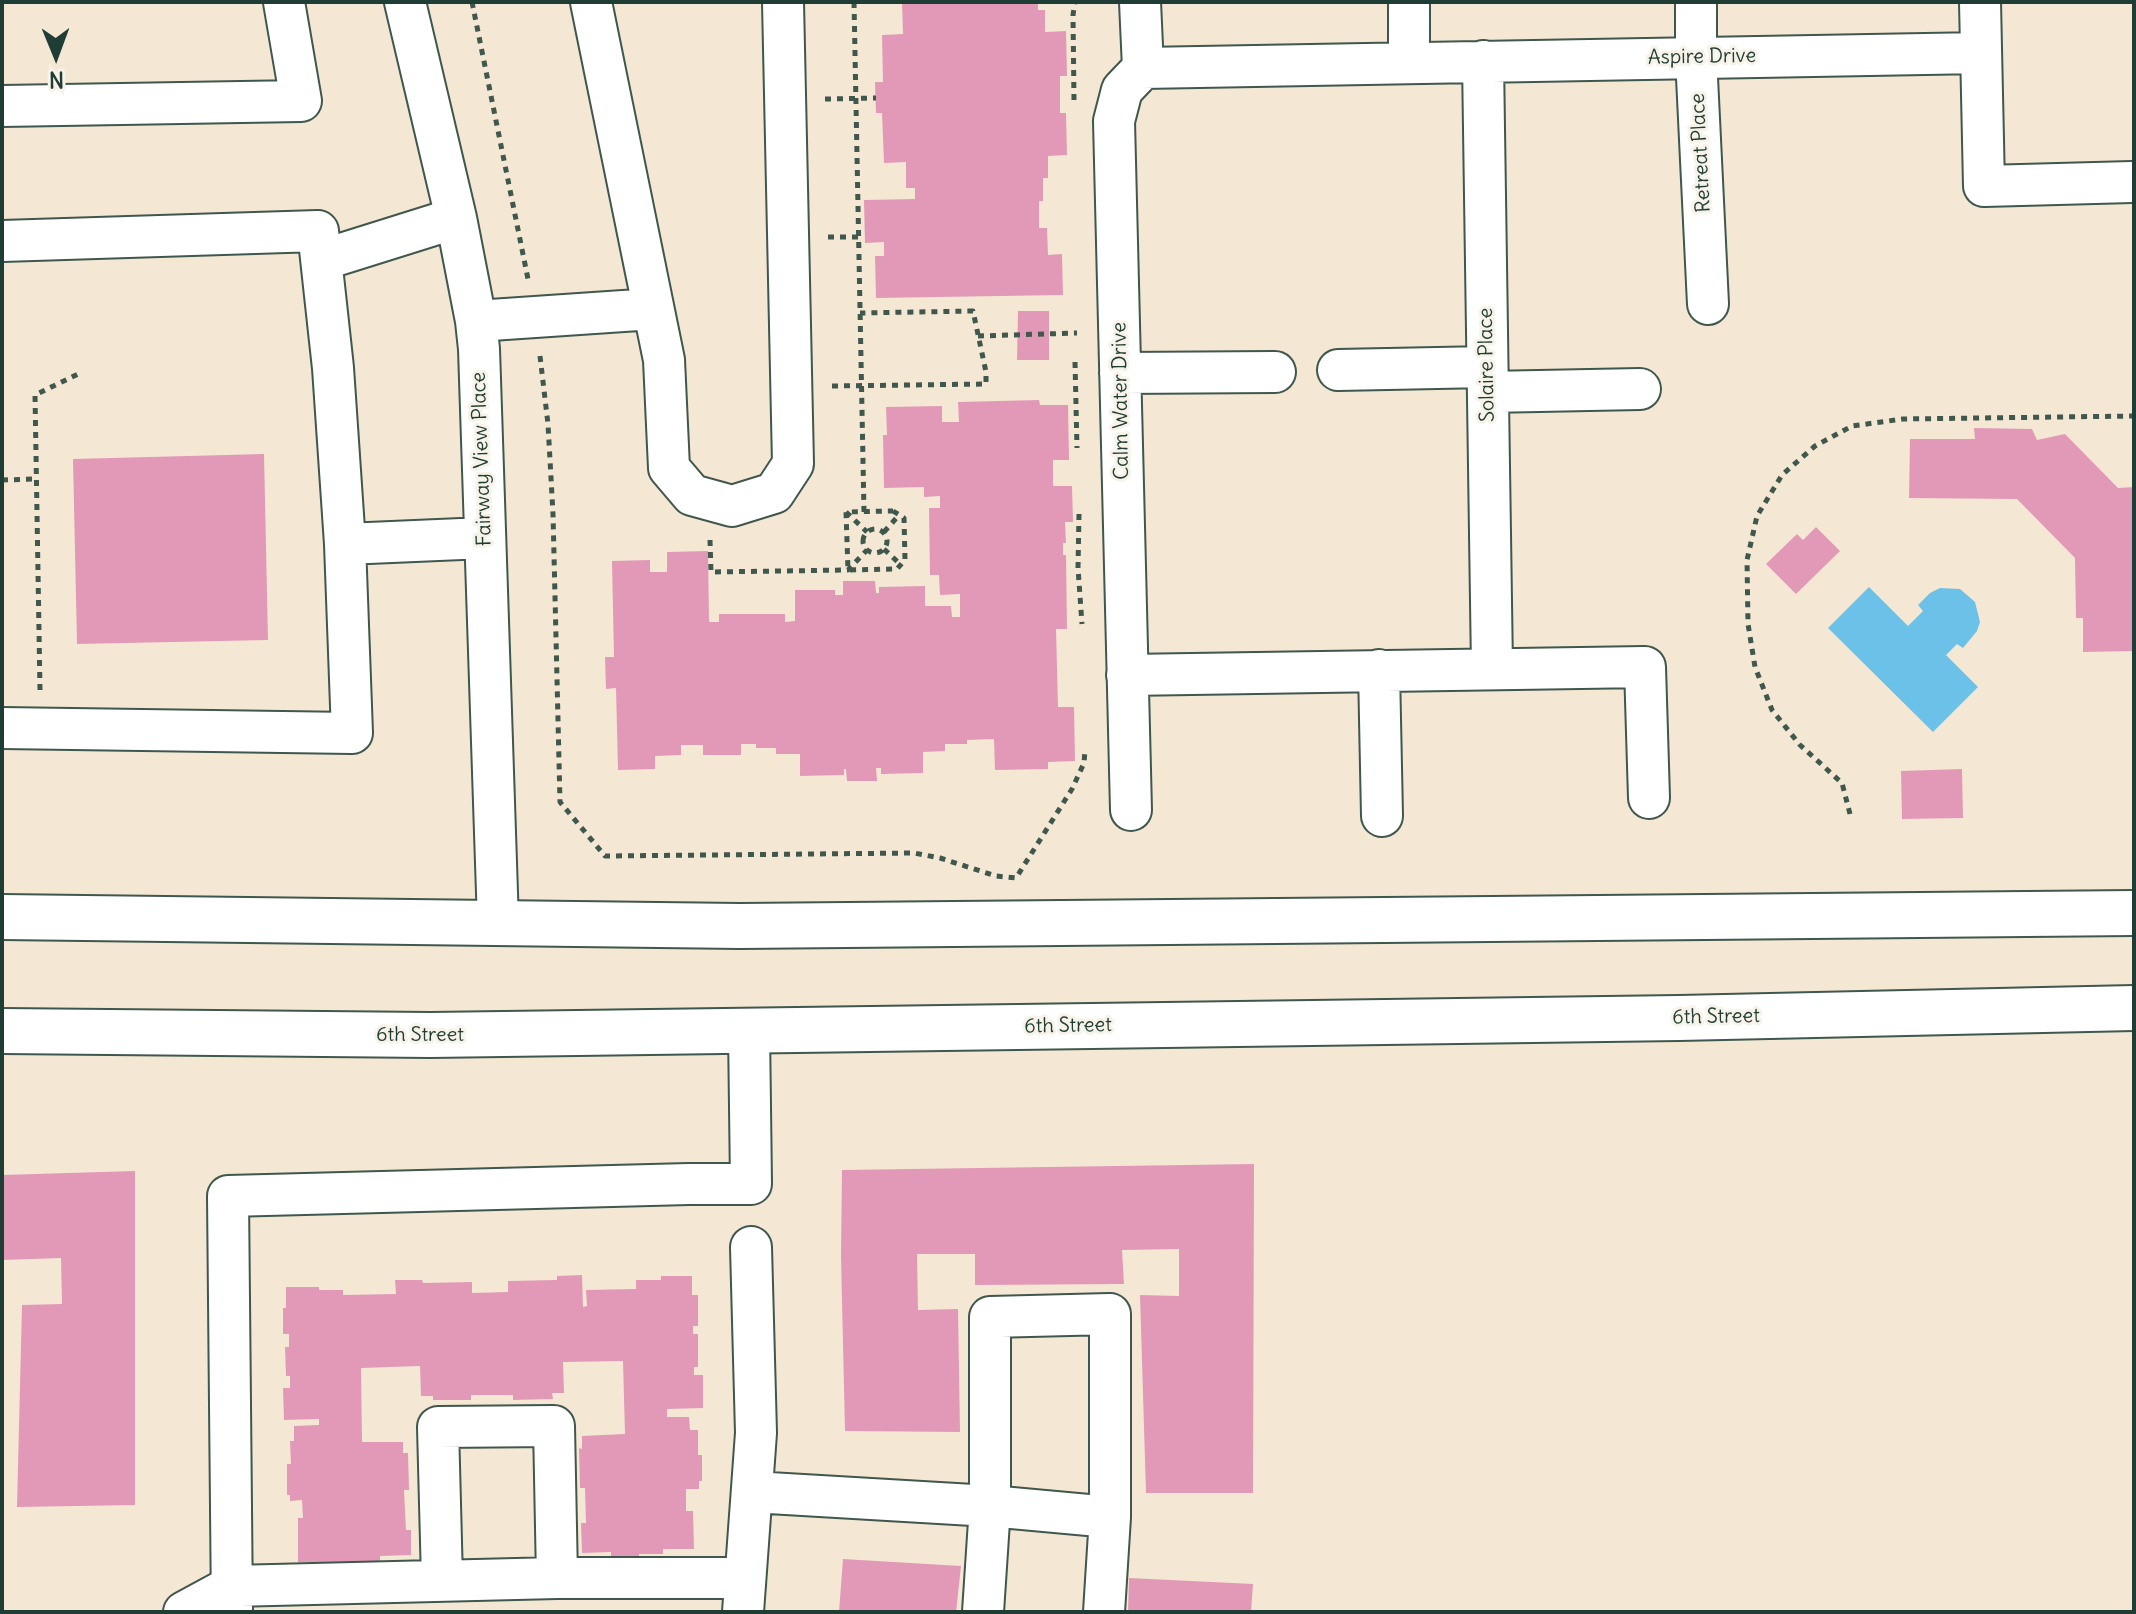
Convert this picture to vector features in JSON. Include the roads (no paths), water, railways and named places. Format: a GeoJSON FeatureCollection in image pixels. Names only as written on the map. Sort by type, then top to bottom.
{"type":"FeatureCollection","features":[{"type":"Feature","properties":{"kind":"main road"},"geometry":{"type":"LineString","coordinates":[[2,917],[740,926],[2134,913]]}},
{"type":"Feature","properties":{"kind":"main road","name":"6th Street"},"geometry":{"type":"LineString","coordinates":[[2,1031],[430,1035],[1679,1018],[2134,1008]]}},
{"type":"Feature","properties":{"kind":"street"},"geometry":{"type":"LineString","coordinates":[[2,106],[301,101],[284,2]]}},
{"type":"Feature","properties":{"kind":"street","name":"Fairway View Place"},"geometry":{"type":"LineString","coordinates":[[405,2],[456,218],[479,349],[498,923]]}},
{"type":"Feature","properties":{"kind":"street"},"geometry":{"type":"LineString","coordinates":[[591,2],[664,360],[669,468],[692,495],[732,506],[774,493],[793,464],[783,2]]}},
{"type":"Feature","properties":{"kind":"street"},"geometry":{"type":"LineString","coordinates":[[1140,2],[1143,68]]}},
{"type":"Feature","properties":{"kind":"street"},"geometry":{"type":"LineString","coordinates":[[1409,2],[1409,62]]}},
{"type":"Feature","properties":{"kind":"street","name":"Retreat Place"},"geometry":{"type":"LineString","coordinates":[[1696,2],[1708,304]]}},
{"type":"Feature","properties":{"kind":"street"},"geometry":{"type":"LineString","coordinates":[[1980,2],[1984,186],[2132,182]]}},
{"type":"Feature","properties":{"kind":"street","name":"Aspire Drive"},"geometry":{"type":"LineString","coordinates":[[1143,68],[1981,53]]}},
{"type":"Feature","properties":{"kind":"street","name":"Solaire Place"},"geometry":{"type":"LineString","coordinates":[[1483,61],[1492,668]]}},
{"type":"Feature","properties":{"kind":"street","name":"Calm Water Drive"},"geometry":{"type":"LineString","coordinates":[[1131,810],[1114,121],[1122,90],[1143,68]]}},
{"type":"Feature","properties":{"kind":"street"},"geometry":{"type":"LineString","coordinates":[[322,260],[456,218]]}},
{"type":"Feature","properties":{"kind":"street"},"geometry":{"type":"LineString","coordinates":[[2,241],[318,231],[333,368],[345,544],[352,733],[21,729]]}},
{"type":"Feature","properties":{"kind":"street"},"geometry":{"type":"LineString","coordinates":[[476,321],[653,309]]}},
{"type":"Feature","properties":{"kind":"street"},"geometry":{"type":"LineString","coordinates":[[1338,370],[1640,389]]}},
{"type":"Feature","properties":{"kind":"street"},"geometry":{"type":"LineString","coordinates":[[1120,373],[1275,372]]}},
{"type":"Feature","properties":{"kind":"street"},"geometry":{"type":"LineString","coordinates":[[345,544],[485,538]]}},
{"type":"Feature","properties":{"kind":"street"},"geometry":{"type":"LineString","coordinates":[[1127,675],[1645,667],[1649,798]]}},
{"type":"Feature","properties":{"kind":"street"},"geometry":{"type":"LineString","coordinates":[[1379,670],[1382,816]]}},
{"type":"Feature","properties":{"kind":"street"},"geometry":{"type":"LineString","coordinates":[[232,1599],[228,1196],[751,1184],[749,1030]]}},
{"type":"Feature","properties":{"kind":"street"},"geometry":{"type":"LineString","coordinates":[[184,1612],[232,1599],[442,1580],[557,1578],[744,1595],[756,1433],[751,1247]]}},
{"type":"Feature","properties":{"kind":"street"},"geometry":{"type":"LineString","coordinates":[[983,1612],[990,1506],[990,1317],[1110,1314],[1110,1517],[1104,1612]]}},
{"type":"Feature","properties":{"kind":"street"},"geometry":{"type":"LineString","coordinates":[[442,1580],[438,1427],[554,1426],[557,1578]]}},
{"type":"Feature","properties":{"kind":"street"},"geometry":{"type":"LineString","coordinates":[[752,1492],[990,1506],[1110,1517]]}},
{"type":"Feature","properties":{"kind":"water"},"geometry":{"type":"Polygon","coordinates":[[[1869,587],[1908,626],[1923,611],[1918,605],[1940,588],[1960,589],[1975,602],[1980,622],[1977,631],[1963,648],[1957,644],[1946,655],[1978,687],[1933,732],[1828,628],[1869,587]]]}}]}
